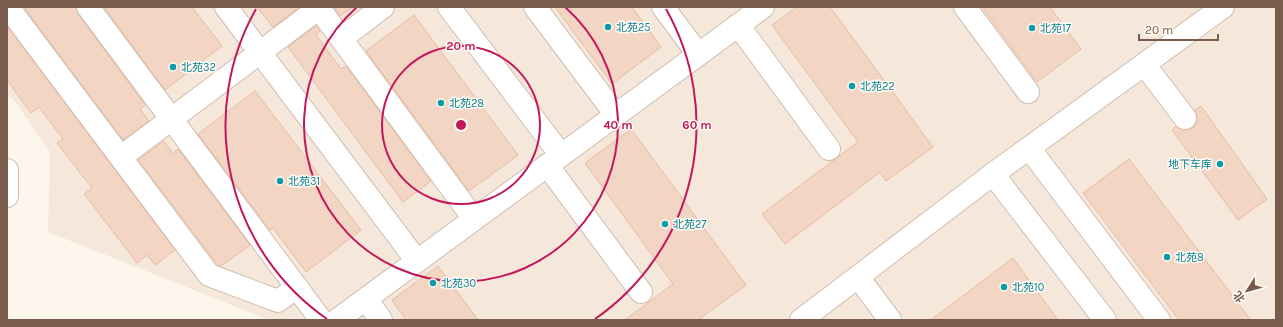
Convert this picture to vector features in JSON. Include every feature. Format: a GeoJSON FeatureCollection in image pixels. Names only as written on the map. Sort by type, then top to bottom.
{"type":"FeatureCollection","features":[{"type":"Feature","properties":{"kind":"street"},"geometry":{"type":"LineString","coordinates":[[8,7],[209,275],[278,301],[296,287]]}},
{"type":"Feature","properties":{"kind":"street"},"geometry":{"type":"LineString","coordinates":[[88,7],[321,320]]}},
{"type":"Feature","properties":{"kind":"street"},"geometry":{"type":"LineString","coordinates":[[226,7],[417,261]]}},
{"type":"Feature","properties":{"kind":"street"},"geometry":{"type":"LineString","coordinates":[[342,38],[383,7]]}},
{"type":"Feature","properties":{"kind":"street"},"geometry":{"type":"LineString","coordinates":[[448,7],[554,160],[641,292]]}},
{"type":"Feature","properties":{"kind":"street"},"geometry":{"type":"LineString","coordinates":[[535,7],[616,115]]}},
{"type":"Feature","properties":{"kind":"street"},"geometry":{"type":"LineString","coordinates":[[663,7],[698,54]]}},
{"type":"Feature","properties":{"kind":"street"},"geometry":{"type":"LineString","coordinates":[[965,7],[1028,92]]}},
{"type":"Feature","properties":{"kind":"street"},"geometry":{"type":"LineString","coordinates":[[801,320],[993,174],[1223,7]]}},
{"type":"Feature","properties":{"kind":"street"},"geometry":{"type":"LineString","coordinates":[[121,158],[319,8],[474,219]]}},
{"type":"Feature","properties":{"kind":"street"},"geometry":{"type":"LineString","coordinates":[[337,320],[738,26],[760,8]]}},
{"type":"Feature","properties":{"kind":"street"},"geometry":{"type":"LineString","coordinates":[[738,26],[829,149]]}},
{"type":"Feature","properties":{"kind":"street"},"geometry":{"type":"LineString","coordinates":[[1144,64],[1186,118]]}},
{"type":"Feature","properties":{"kind":"street"},"geometry":{"type":"LineString","coordinates":[[1029,148],[1159,320]]}},
{"type":"Feature","properties":{"kind":"street"},"geometry":{"type":"LineString","coordinates":[[7,170],[7,196]]}},
{"type":"Feature","properties":{"kind":"street"},"geometry":{"type":"LineString","coordinates":[[993,174],[1105,320]]}},
{"type":"Feature","properties":{"kind":"street"},"geometry":{"type":"LineString","coordinates":[[858,277],[890,320]]}},
{"type":"Feature","properties":{"kind":"street"},"geometry":{"type":"LineString","coordinates":[[366,299],[381,320]]}},
{"type":"Feature","properties":{"kind":"shaded area"},"geometry":{"type":"Polygon","coordinates":[[[7,7],[1276,7],[1276,320],[296,320],[294,317],[290,320],[269,320],[48,232],[50,152],[13,99],[7,96],[7,7]]]}},
{"type":"Feature","properties":{"kind":"building"},"geometry":{"type":"Polygon","coordinates":[[[27,7],[76,7],[78,14],[145,105],[140,109],[149,121],[123,140],[25,9],[27,7]]]}},
{"type":"Feature","properties":{"kind":"building","name":"北苑32"},"geometry":{"type":"Polygon","coordinates":[[[104,7],[192,7],[222,46],[165,90],[104,7]]]}},
{"type":"Feature","properties":{"kind":"building"},"geometry":{"type":"Polygon","coordinates":[[[257,7],[300,7],[273,27],[257,7]]]}},
{"type":"Feature","properties":{"kind":"building"},"geometry":{"type":"Polygon","coordinates":[[[334,7],[353,7],[340,16],[334,7]]]}},
{"type":"Feature","properties":{"kind":"building","name":"北苑25"},"geometry":{"type":"Polygon","coordinates":[[[555,7],[632,7],[661,47],[612,84],[555,7]]]}},
{"type":"Feature","properties":{"kind":"building","name":"北苑22"},"geometry":{"type":"Polygon","coordinates":[[[797,7],[830,7],[933,147],[886,181],[880,172],[785,244],[762,214],[858,142],[772,25],[797,7]]]}},
{"type":"Feature","properties":{"kind":"building","name":"北苑17"},"geometry":{"type":"Polygon","coordinates":[[[982,7],[1050,7],[1081,49],[1037,82],[982,7]]]}},
{"type":"Feature","properties":{"kind":"building","name":"北苑28"},"geometry":{"type":"Polygon","coordinates":[[[414,15],[518,155],[469,191],[366,51],[414,15]]]}},
{"type":"Feature","properties":{"kind":"building"},"geometry":{"type":"Polygon","coordinates":[[[7,26],[175,250],[155,265],[147,255],[137,263],[84,194],[92,188],[57,143],[63,139],[39,107],[31,113],[7,80],[7,26]]]}},
{"type":"Feature","properties":{"kind":"building"},"geometry":{"type":"Polygon","coordinates":[[[316,26],[320,31],[316,35],[341,69],[346,66],[431,181],[403,202],[288,47],[316,26]]]}},
{"type":"Feature","properties":{"kind":"building","name":"北苑31"},"geometry":{"type":"Polygon","coordinates":[[[255,91],[361,230],[306,272],[273,228],[270,230],[198,134],[255,91]]]}},
{"type":"Feature","properties":{"kind":"building","name":"地下车库"},"geometry":{"type":"Polygon","coordinates":[[[1201,106],[1267,199],[1238,220],[1172,130],[1176,126],[1186,130],[1193,128],[1197,117],[1195,110],[1201,106]]]}},
{"type":"Feature","properties":{"kind":"building","name":"北苑27"},"geometry":{"type":"Polygon","coordinates":[[[631,129],[746,285],[698,320],[625,320],[673,284],[585,163],[631,129]]]}},
{"type":"Feature","properties":{"kind":"building"},"geometry":{"type":"Polygon","coordinates":[[[164,141],[173,153],[178,149],[250,245],[221,266],[218,265],[138,160],[164,141]]]}},
{"type":"Feature","properties":{"kind":"building","name":"北苑8"},"geometry":{"type":"Polygon","coordinates":[[[1129,159],[1251,320],[1179,320],[1083,193],[1129,159]]]}},
{"type":"Feature","properties":{"kind":"building","name":"北苑10"},"geometry":{"type":"Polygon","coordinates":[[[1013,258],[1058,320],[931,320],[1013,258]]]}},
{"type":"Feature","properties":{"kind":"building","name":"北苑30"},"geometry":{"type":"Polygon","coordinates":[[[438,266],[478,320],[406,320],[392,300],[438,266]]]}},
{"type":"Feature","properties":{"kind":"place","name":"北苑25"},"geometry":{"type":"Point","coordinates":[608,27]}},
{"type":"Feature","properties":{"kind":"place","name":"北苑17"},"geometry":{"type":"Point","coordinates":[1032,28]}},
{"type":"Feature","properties":{"kind":"place","name":"北苑32"},"geometry":{"type":"Point","coordinates":[173,67]}},
{"type":"Feature","properties":{"kind":"place","name":"北苑22"},"geometry":{"type":"Point","coordinates":[852,86]}},
{"type":"Feature","properties":{"kind":"place","name":"北苑28"},"geometry":{"type":"Point","coordinates":[441,103]}},
{"type":"Feature","properties":{"kind":"place","name":"地下车库"},"geometry":{"type":"Point","coordinates":[1220,164]}},
{"type":"Feature","properties":{"kind":"place","name":"北苑31"},"geometry":{"type":"Point","coordinates":[280,181]}},
{"type":"Feature","properties":{"kind":"place","name":"北苑27"},"geometry":{"type":"Point","coordinates":[665,224]}},
{"type":"Feature","properties":{"kind":"place","name":"北苑8"},"geometry":{"type":"Point","coordinates":[1167,257]}},
{"type":"Feature","properties":{"kind":"place","name":"北苑30"},"geometry":{"type":"Point","coordinates":[433,283]}},
{"type":"Feature","properties":{"kind":"place","name":"北苑10"},"geometry":{"type":"Point","coordinates":[1004,287]}}]}
